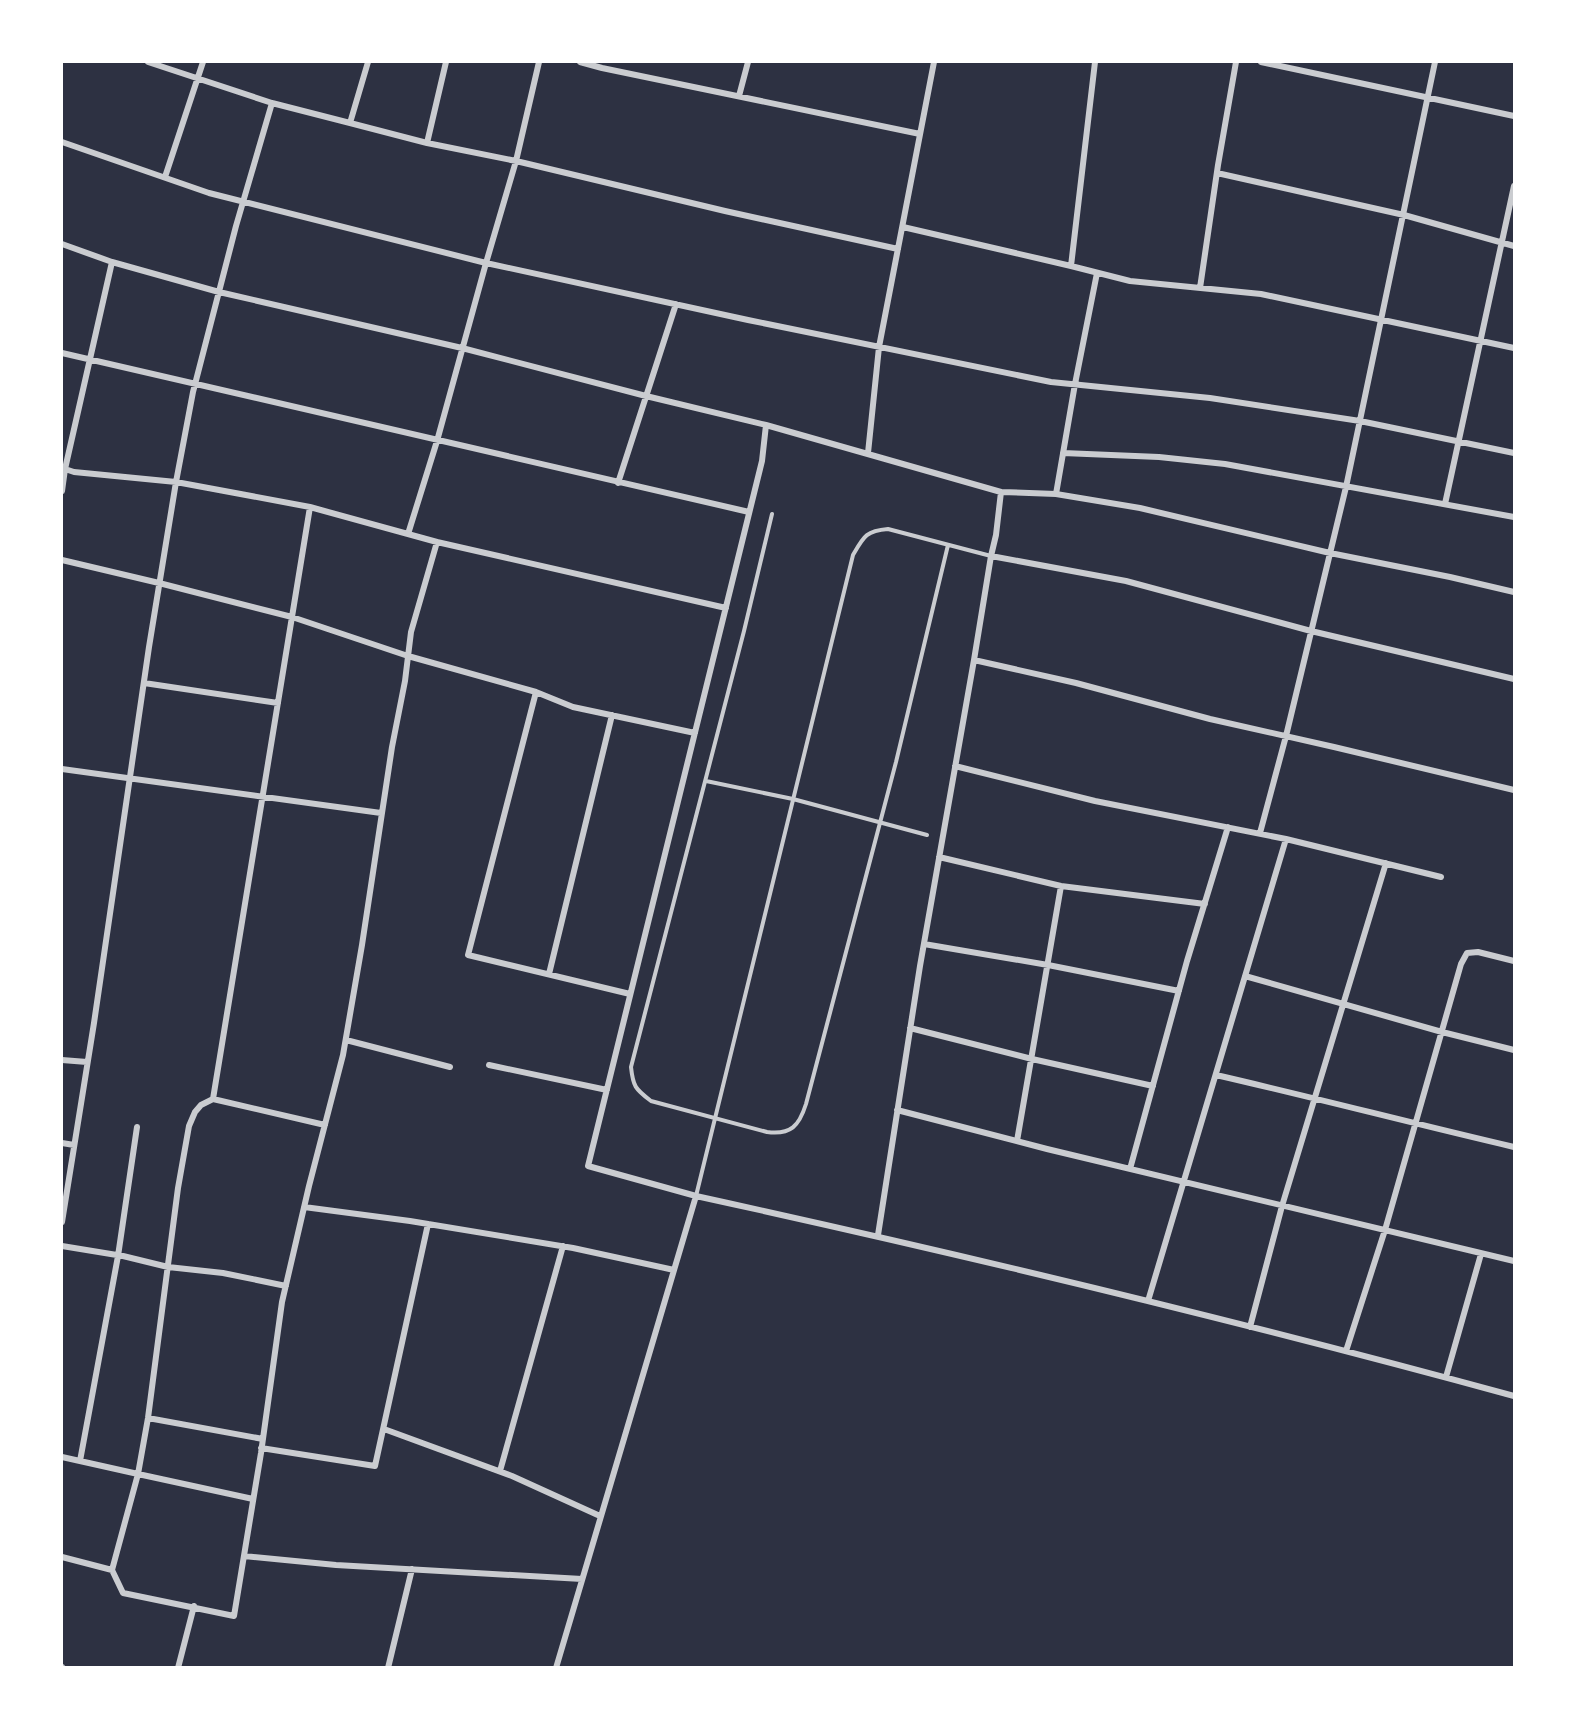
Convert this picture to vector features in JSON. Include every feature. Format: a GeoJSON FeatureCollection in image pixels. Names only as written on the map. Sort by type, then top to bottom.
{"type":"FeatureCollection","features":[{"type":"Feature","properties":{"kind":"street"},"geometry":{"type":"LineString","coordinates":[[148,62],[272,103],[427,143],[516,161],[725,211],[898,249]]}},
{"type":"Feature","properties":{"kind":"street"},"geometry":{"type":"LineString","coordinates":[[165,177],[202,62]]}},
{"type":"Feature","properties":{"kind":"street"},"geometry":{"type":"LineString","coordinates":[[350,123],[368,62]]}},
{"type":"Feature","properties":{"kind":"street"},"geometry":{"type":"LineString","coordinates":[[427,143],[446,62]]}},
{"type":"Feature","properties":{"kind":"street"},"geometry":{"type":"LineString","coordinates":[[408,534],[516,161],[540,62]]}},
{"type":"Feature","properties":{"kind":"street"},"geometry":{"type":"LineString","coordinates":[[580,62],[920,134]]}},
{"type":"Feature","properties":{"kind":"street"},"geometry":{"type":"LineString","coordinates":[[739,96],[748,62]]}},
{"type":"Feature","properties":{"kind":"street"},"geometry":{"type":"LineString","coordinates":[[868,453],[879,347],[934,62]]}},
{"type":"Feature","properties":{"kind":"street"},"geometry":{"type":"LineString","coordinates":[[1071,266],[1095,62]]}},
{"type":"Feature","properties":{"kind":"street"},"geometry":{"type":"LineString","coordinates":[[1200,288],[1236,62]]}},
{"type":"Feature","properties":{"kind":"street"},"geometry":{"type":"LineString","coordinates":[[1261,62],[1515,116]]}},
{"type":"Feature","properties":{"kind":"street"},"geometry":{"type":"LineString","coordinates":[[1260,834],[1346,487],[1435,62]]}},
{"type":"Feature","properties":{"kind":"street"},"geometry":{"type":"LineString","coordinates":[[62,1222],[176,482],[196,383],[219,292],[272,103]]}},
{"type":"Feature","properties":{"kind":"street"},"geometry":{"type":"LineString","coordinates":[[62,142],[209,193],[243,202],[486,263],[676,304],[1051,382],[1210,398],[1360,421],[1515,453]]}},
{"type":"Feature","properties":{"kind":"street"},"geometry":{"type":"LineString","coordinates":[[1217,173],[1404,215],[1515,246]]}},
{"type":"Feature","properties":{"kind":"street"},"geometry":{"type":"LineString","coordinates":[[1444,504],[1460,441],[1515,186]]}},
{"type":"Feature","properties":{"kind":"street"},"geometry":{"type":"LineString","coordinates":[[903,226],[1130,281],[1261,294],[1515,348]]}},
{"type":"Feature","properties":{"kind":"street"},"geometry":{"type":"LineString","coordinates":[[62,244],[112,262],[219,292],[462,348],[646,396],[766,424],[1001,492],[1056,494],[1140,508],[1330,553],[1515,592]]}},
{"type":"Feature","properties":{"kind":"street"},"geometry":{"type":"LineString","coordinates":[[62,491],[63,468],[112,262]]}},
{"type":"Feature","properties":{"kind":"street"},"geometry":{"type":"LineString","coordinates":[[1056,494],[1097,273]]}},
{"type":"Feature","properties":{"kind":"street"},"geometry":{"type":"LineString","coordinates":[[618,483],[676,304]]}},
{"type":"Feature","properties":{"kind":"street"},"geometry":{"type":"LineString","coordinates":[[62,353],[749,512]]}},
{"type":"Feature","properties":{"kind":"street"},"geometry":{"type":"LineString","coordinates":[[766,424],[762,461],[588,1166],[696,1196],[878,1235],[1148,1301],[1515,1396]]}},
{"type":"Feature","properties":{"kind":"street"},"geometry":{"type":"LineString","coordinates":[[1063,453],[1159,457],[1225,464],[1515,517]]}},
{"type":"Feature","properties":{"kind":"street"},"geometry":{"type":"LineString","coordinates":[[63,468],[75,472],[176,482],[310,507],[436,542],[726,608]]}},
{"type":"Feature","properties":{"kind":"street"},"geometry":{"type":"LineString","coordinates":[[878,1235],[910,1028],[990,556],[996,535],[1001,492]]}},
{"type":"Feature","properties":{"kind":"street"},"geometry":{"type":"LineString","coordinates":[[213,1099],[310,507]]}},
{"type":"Feature","properties":{"kind":"street"},"geometry":{"type":"LineString","coordinates":[[325,1125],[213,1099],[201,1105],[195,1112],[189,1126],[178,1188],[148,1418],[138,1474],[112,1569],[123,1593],[234,1616],[286,1286],[346,1040],[411,632],[436,542]]}},
{"type":"Feature","properties":{"kind":"street"},"geometry":{"type":"LineString","coordinates":[[990,556],[1126,581],[1311,632],[1515,679]]}},
{"type":"Feature","properties":{"kind":"street"},"geometry":{"type":"LineString","coordinates":[[62,560],[292,617],[408,656],[536,692],[573,707],[695,733]]}},
{"type":"Feature","properties":{"kind":"street"},"geometry":{"type":"LineString","coordinates":[[974,660],[1076,683],[1210,719],[1515,790]]}},
{"type":"Feature","properties":{"kind":"street"},"geometry":{"type":"LineString","coordinates":[[144,683],[278,703]]}},
{"type":"Feature","properties":{"kind":"street"},"geometry":{"type":"LineString","coordinates":[[536,692],[468,955],[630,994]]}},
{"type":"Feature","properties":{"kind":"street"},"geometry":{"type":"LineString","coordinates":[[549,975],[612,715]]}},
{"type":"Feature","properties":{"kind":"street"},"geometry":{"type":"LineString","coordinates":[[955,766],[1095,801],[1286,838],[1441,877]]}},
{"type":"Feature","properties":{"kind":"street"},"geometry":{"type":"LineString","coordinates":[[62,769],[381,813]]}},
{"type":"Feature","properties":{"kind":"street"},"geometry":{"type":"LineString","coordinates":[[1130,1169],[1179,991],[1228,827]]}},
{"type":"Feature","properties":{"kind":"street"},"geometry":{"type":"LineString","coordinates":[[1148,1301],[1286,838]]}},
{"type":"Feature","properties":{"kind":"street"},"geometry":{"type":"LineString","coordinates":[[939,857],[1061,886],[1205,904]]}},
{"type":"Feature","properties":{"kind":"street"},"geometry":{"type":"LineString","coordinates":[[1250,1327],[1282,1206],[1386,863]]}},
{"type":"Feature","properties":{"kind":"street"},"geometry":{"type":"LineString","coordinates":[[1017,1141],[1061,886]]}},
{"type":"Feature","properties":{"kind":"street"},"geometry":{"type":"LineString","coordinates":[[924,944],[1048,965],[1179,991]]}},
{"type":"Feature","properties":{"kind":"street"},"geometry":{"type":"LineString","coordinates":[[1346,1351],[1385,1230],[1461,964],[1467,953],[1478,952],[1515,961]]}},
{"type":"Feature","properties":{"kind":"street"},"geometry":{"type":"LineString","coordinates":[[1245,976],[1442,1032],[1515,1050]]}},
{"type":"Feature","properties":{"kind":"street"},"geometry":{"type":"LineString","coordinates":[[910,1028],[1032,1059],[1153,1086]]}},
{"type":"Feature","properties":{"kind":"street"},"geometry":{"type":"LineString","coordinates":[[346,1040],[450,1067]]}},
{"type":"Feature","properties":{"kind":"street"},"geometry":{"type":"LineString","coordinates":[[62,1060],[87,1062]]}},
{"type":"Feature","properties":{"kind":"street"},"geometry":{"type":"LineString","coordinates":[[489,1065],[607,1090]]}},
{"type":"Feature","properties":{"kind":"street"},"geometry":{"type":"LineString","coordinates":[[1216,1076],[1515,1147]]}},
{"type":"Feature","properties":{"kind":"street"},"geometry":{"type":"LineString","coordinates":[[897,1110],[1515,1262]]}},
{"type":"Feature","properties":{"kind":"street"},"geometry":{"type":"LineString","coordinates":[[80,1461],[118,1256],[137,1127]]}},
{"type":"Feature","properties":{"kind":"street"},"geometry":{"type":"LineString","coordinates":[[62,1143],[74,1145]]}},
{"type":"Feature","properties":{"kind":"street"},"geometry":{"type":"LineString","coordinates":[[555,1668],[696,1196]]}},
{"type":"Feature","properties":{"kind":"street"},"geometry":{"type":"LineString","coordinates":[[304,1207],[563,1246],[674,1270]]}},
{"type":"Feature","properties":{"kind":"street"},"geometry":{"type":"LineString","coordinates":[[261,1448],[375,1466],[428,1224]]}},
{"type":"Feature","properties":{"kind":"street"},"geometry":{"type":"LineString","coordinates":[[62,1246],[168,1267],[223,1273],[286,1286]]}},
{"type":"Feature","properties":{"kind":"street"},"geometry":{"type":"LineString","coordinates":[[500,1471],[563,1246]]}},
{"type":"Feature","properties":{"kind":"street"},"geometry":{"type":"LineString","coordinates":[[1446,1377],[1482,1254]]}},
{"type":"Feature","properties":{"kind":"street"},"geometry":{"type":"LineString","coordinates":[[148,1418],[263,1439]]}},
{"type":"Feature","properties":{"kind":"street"},"geometry":{"type":"LineString","coordinates":[[384,1429],[500,1471],[600,1516]]}},
{"type":"Feature","properties":{"kind":"street"},"geometry":{"type":"LineString","coordinates":[[62,1457],[253,1499]]}},
{"type":"Feature","properties":{"kind":"street"},"geometry":{"type":"LineString","coordinates":[[244,1556],[336,1565],[582,1579]]}},
{"type":"Feature","properties":{"kind":"street"},"geometry":{"type":"LineString","coordinates":[[62,1557],[112,1569]]}},
{"type":"Feature","properties":{"kind":"street"},"geometry":{"type":"LineString","coordinates":[[388,1668],[412,1569]]}},
{"type":"Feature","properties":{"kind":"street"},"geometry":{"type":"LineString","coordinates":[[178,1668],[194,1606]]}},
{"type":"Feature","properties":{"kind":"lane"},"geometry":{"type":"LineString","coordinates":[[772,514],[706,781],[631,1067],[633,1084],[651,1101],[767,1132],[788,1131],[801,1118],[880,822],[948,545]]}},
{"type":"Feature","properties":{"kind":"lane"},"geometry":{"type":"LineString","coordinates":[[696,1196],[853,555],[861,540],[873,530],[888,530],[990,556]]}},
{"type":"Feature","properties":{"kind":"lane"},"geometry":{"type":"LineString","coordinates":[[706,781],[793,799],[927,835]]}}]}
